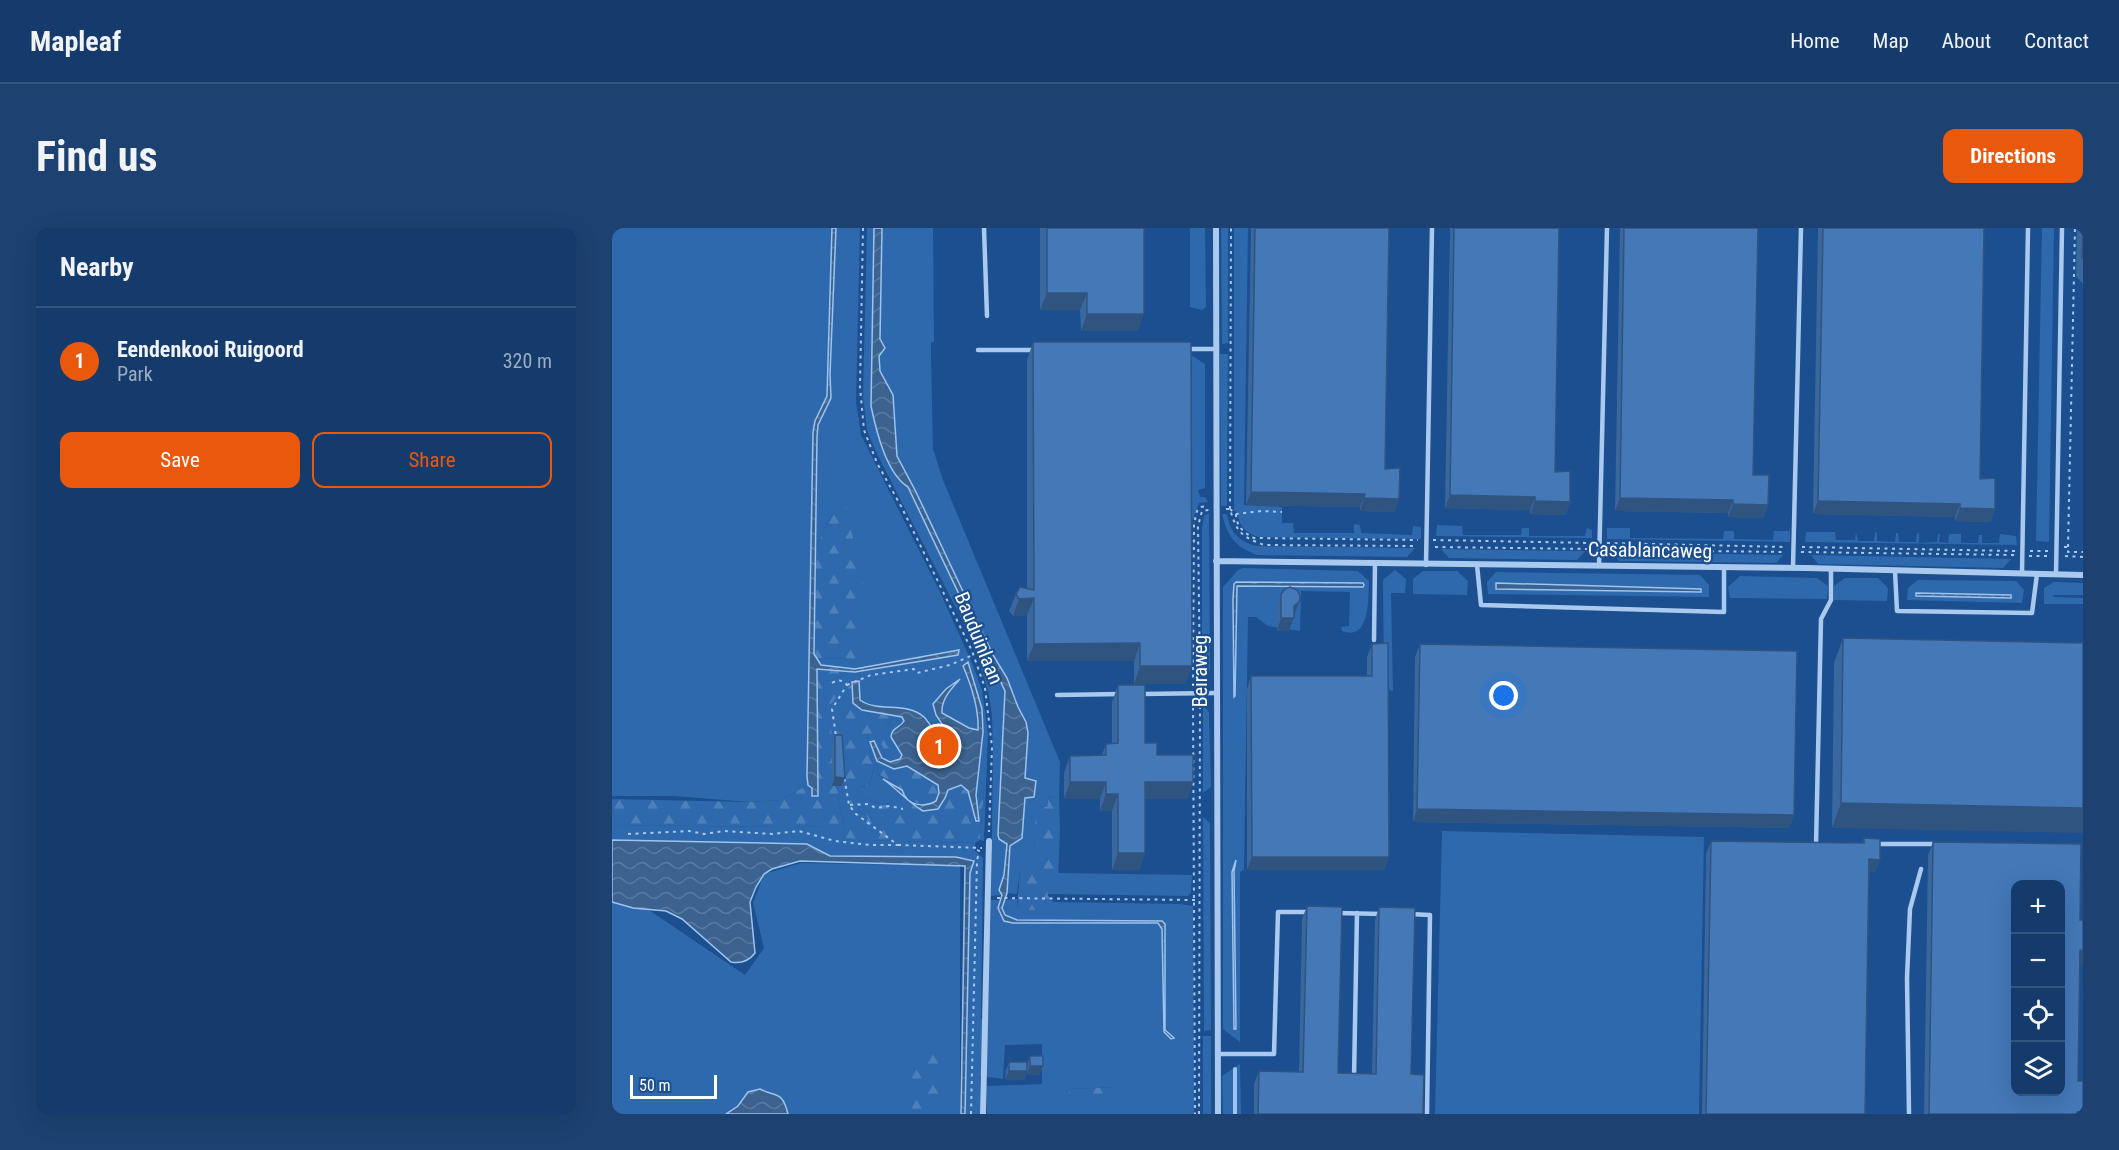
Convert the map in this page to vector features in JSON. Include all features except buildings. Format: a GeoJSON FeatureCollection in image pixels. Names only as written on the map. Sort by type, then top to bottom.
{"type":"FeatureCollection","features":[{"type":"Feature","properties":{"kind":"street","name":"Beiraweg"},"geometry":{"type":"LineString","coordinates":[[1216,228],[1218,1114]]}},
{"type":"Feature","properties":{"kind":"street","name":"Casablancaweg"},"geometry":{"type":"LineString","coordinates":[[1216,561],[1793,568],[2083,575]]}},
{"type":"Feature","properties":{"kind":"street"},"geometry":{"type":"LineString","coordinates":[[983,1114],[989,840]]}},
{"type":"Feature","properties":{"kind":"lane"},"geometry":{"type":"LineString","coordinates":[[984,228],[987,316]]}},
{"type":"Feature","properties":{"kind":"lane"},"geometry":{"type":"LineString","coordinates":[[1426,565],[1432,228]]}},
{"type":"Feature","properties":{"kind":"lane"},"geometry":{"type":"LineString","coordinates":[[1599,566],[1607,228]]}},
{"type":"Feature","properties":{"kind":"lane"},"geometry":{"type":"LineString","coordinates":[[1793,568],[1801,228]]}},
{"type":"Feature","properties":{"kind":"lane"},"geometry":{"type":"LineString","coordinates":[[2022,573],[2028,228]]}},
{"type":"Feature","properties":{"kind":"lane"},"geometry":{"type":"LineString","coordinates":[[2056,574],[2062,228]]}},
{"type":"Feature","properties":{"kind":"lane"},"geometry":{"type":"LineString","coordinates":[[1180,349],[1216,349]]}},
{"type":"Feature","properties":{"kind":"lane"},"geometry":{"type":"LineString","coordinates":[[978,350],[1037,350]]}},
{"type":"Feature","properties":{"kind":"lane"},"geometry":{"type":"LineString","coordinates":[[1374,640],[1376,564]]}},
{"type":"Feature","properties":{"kind":"lane"},"geometry":{"type":"LineString","coordinates":[[1477,565],[1481,605],[1724,612],[1724,567]]}},
{"type":"Feature","properties":{"kind":"lane"},"geometry":{"type":"LineString","coordinates":[[1816,845],[1821,619],[1831,600],[1831,570]]}},
{"type":"Feature","properties":{"kind":"lane"},"geometry":{"type":"LineString","coordinates":[[1895,571],[1897,611],[2032,613],[2037,574]]}},
{"type":"Feature","properties":{"kind":"lane"},"geometry":{"type":"LineString","coordinates":[[1136,694],[1216,693]]}},
{"type":"Feature","properties":{"kind":"lane"},"geometry":{"type":"LineString","coordinates":[[1057,695],[1125,694]]}},
{"type":"Feature","properties":{"kind":"lane"},"geometry":{"type":"LineString","coordinates":[[1872,844],[1942,844]]}},
{"type":"Feature","properties":{"kind":"lane"},"geometry":{"type":"LineString","coordinates":[[1804,845],[1827,845]]}},
{"type":"Feature","properties":{"kind":"lane"},"geometry":{"type":"LineString","coordinates":[[1909,1114],[1907,978],[1910,909],[1921,869]]}},
{"type":"Feature","properties":{"kind":"lane"},"geometry":{"type":"LineString","coordinates":[[1218,1054],[1274,1054],[1278,912],[1312,912]]}},
{"type":"Feature","properties":{"kind":"lane"},"geometry":{"type":"LineString","coordinates":[[1334,913],[1392,914]]}},
{"type":"Feature","properties":{"kind":"lane"},"geometry":{"type":"LineString","coordinates":[[1354,1079],[1357,913]]}},
{"type":"Feature","properties":{"kind":"lane"},"geometry":{"type":"LineString","coordinates":[[1404,914],[1430,915],[1427,1114]]}},
{"type":"Feature","properties":{"kind":"path","name":"Bauduinlaan"},"geometry":{"type":"LineString","coordinates":[[863,228],[860,387],[864,430],[877,463],[902,508],[973,655],[985,688],[991,737],[989,840]]}},
{"type":"Feature","properties":{"kind":"path"},"geometry":{"type":"LineString","coordinates":[[1231,228],[1230,509],[1235,527],[1246,538],[1264,545],[2022,553],[2083,557]]}},
{"type":"Feature","properties":{"kind":"path"},"geometry":{"type":"LineString","coordinates":[[2075,228],[2068,552],[2083,552]]}},
{"type":"Feature","properties":{"kind":"path"},"geometry":{"type":"LineString","coordinates":[[1197,1114],[1200,693],[1198,526],[1202,511],[1230,509]]}},
{"type":"Feature","properties":{"kind":"path"},"geometry":{"type":"LineString","coordinates":[[1282,512],[1262,511],[1236,514],[1236,520],[1245,534],[1254,538],[1600,543],[1794,550]]}},
{"type":"Feature","properties":{"kind":"path"},"geometry":{"type":"LineString","coordinates":[[1194,524],[1193,693],[1197,1114]]}},
{"type":"Feature","properties":{"kind":"path"},"geometry":{"type":"LineString","coordinates":[[2022,553],[2049,551],[2049,547],[2068,547]]}},
{"type":"Feature","properties":{"kind":"path"},"geometry":{"type":"LineString","coordinates":[[837,744],[832,709],[848,685],[871,675],[914,669],[916,673],[950,665],[973,655]]}},
{"type":"Feature","properties":{"kind":"path"},"geometry":{"type":"LineString","coordinates":[[832,683],[837,680],[848,685]]}},
{"type":"Feature","properties":{"kind":"path"},"geometry":{"type":"LineString","coordinates":[[844,771],[849,805],[856,814],[897,845]]}},
{"type":"Feature","properties":{"kind":"path"},"geometry":{"type":"LineString","coordinates":[[849,805],[868,804],[876,808],[890,806],[903,809]]}},
{"type":"Feature","properties":{"kind":"path"},"geometry":{"type":"LineString","coordinates":[[628,834],[689,831],[704,834],[724,831],[772,834],[799,831],[835,841],[870,845],[975,847],[979,851],[971,1114]]}},
{"type":"Feature","properties":{"kind":"path"},"geometry":{"type":"LineString","coordinates":[[999,898],[1195,900]]}},
{"type":"Feature","properties":{"kind":"green space"},"geometry":{"type":"Polygon","coordinates":[[[612,228],[832,228],[827,396],[815,421],[808,785],[781,800],[749,802],[674,796],[612,796],[612,228]]]}},
{"type":"Feature","properties":{"kind":"green space"},"geometry":{"type":"Polygon","coordinates":[[[836,228],[860,228],[856,402],[861,435],[940,592],[982,690],[988,733],[984,841],[980,840],[984,789],[979,777],[983,732],[982,709],[968,662],[963,666],[974,698],[978,731],[942,713],[945,699],[958,680],[937,698],[942,724],[933,729],[924,717],[867,705],[860,700],[859,681],[852,682],[840,702],[850,802],[868,818],[864,828],[845,828],[839,803],[826,681],[855,672],[958,655],[958,650],[855,669],[821,665],[816,658],[856,659],[845,503],[831,516],[815,549],[818,426],[831,398],[836,228]]]}},
{"type":"Feature","properties":{"kind":"green space"},"geometry":{"type":"Polygon","coordinates":[[[867,228],[874,228],[871,406],[901,482],[908,487],[1005,691],[1003,840],[1007,844],[1004,875],[999,890],[1002,895],[991,896],[993,757],[992,715],[988,690],[975,650],[958,612],[867,430],[863,397],[867,228]]]}},
{"type":"Feature","properties":{"kind":"green space"},"geometry":{"type":"Polygon","coordinates":[[[882,228],[933,228],[934,342],[931,343],[931,357],[933,449],[943,480],[1060,762],[1059,798],[1049,796],[1047,807],[1037,807],[1034,849],[1048,849],[1042,868],[1020,871],[1017,894],[1007,893],[1013,835],[1022,808],[1036,782],[1025,778],[1028,733],[1026,722],[1007,678],[993,655],[897,456],[893,395],[880,371],[879,356],[885,348],[880,339],[882,228]]]}},
{"type":"Feature","properties":{"kind":"green space"},"geometry":{"type":"Polygon","coordinates":[[[1190,228],[1205,228],[1206,307],[1202,310],[1190,307],[1190,228]]]}},
{"type":"Feature","properties":{"kind":"green space"},"geometry":{"type":"Polygon","coordinates":[[[1221,228],[1228,228],[1228,343],[1222,344],[1221,228]]]}},
{"type":"Feature","properties":{"kind":"green space"},"geometry":{"type":"Polygon","coordinates":[[[1234,228],[1248,228],[1244,505],[1282,507],[1282,523],[1293,523],[1294,533],[1354,533],[1354,524],[1360,525],[1361,533],[1412,535],[1413,526],[1421,527],[1421,539],[1259,537],[1247,532],[1241,526],[1238,513],[1234,510],[1234,228]]]}},
{"type":"Feature","properties":{"kind":"green space"},"geometry":{"type":"Polygon","coordinates":[[[2042,228],[2054,228],[2049,542],[2036,541],[2042,228]]]}},
{"type":"Feature","properties":{"kind":"green space"},"geometry":{"type":"Polygon","coordinates":[[[1220,354],[1228,354],[1227,506],[1221,506],[1220,354]]]}},
{"type":"Feature","properties":{"kind":"green space"},"geometry":{"type":"Polygon","coordinates":[[[1191,355],[1205,364],[1205,488],[1198,490],[1200,497],[1205,497],[1208,502],[1199,503],[1191,525],[1191,355]]]}},
{"type":"Feature","properties":{"kind":"green space"},"geometry":{"type":"Polygon","coordinates":[[[845,502],[863,583],[862,627],[856,659],[816,658],[814,654],[815,549],[831,516],[845,502]]]}},
{"type":"Feature","properties":{"kind":"green space"},"geometry":{"type":"Polygon","coordinates":[[[1209,513],[1210,670],[1202,675],[1202,528],[1204,516],[1209,513]]]}},
{"type":"Feature","properties":{"kind":"green space"},"geometry":{"type":"Polygon","coordinates":[[[1222,514],[1227,514],[1230,526],[1236,535],[1256,546],[1415,548],[1407,557],[1257,555],[1233,540],[1222,514]]]}},
{"type":"Feature","properties":{"kind":"green space"},"geometry":{"type":"Polygon","coordinates":[[[1437,525],[1462,526],[1463,535],[1521,535],[1522,528],[1529,528],[1529,536],[1585,536],[1587,528],[1592,530],[1592,538],[1436,536],[1437,525]]]}},
{"type":"Feature","properties":{"kind":"green space"},"geometry":{"type":"Polygon","coordinates":[[[1607,528],[1630,528],[1630,538],[1723,539],[1724,531],[1734,531],[1734,539],[1773,540],[1774,531],[1790,531],[1790,542],[1607,539],[1607,528]]]}},
{"type":"Feature","properties":{"kind":"green space"},"geometry":{"type":"Polygon","coordinates":[[[1806,532],[1835,532],[1836,540],[1855,540],[1856,532],[1858,541],[1874,541],[1875,532],[1877,541],[1895,542],[1896,533],[1898,533],[1899,542],[1916,542],[1917,533],[1919,543],[1937,542],[1938,534],[1940,534],[1939,542],[1948,543],[1949,534],[1961,534],[1961,543],[1978,543],[1979,535],[1982,535],[1982,543],[1999,543],[2000,534],[2016,536],[2017,545],[1805,542],[1806,532]]]}},
{"type":"Feature","properties":{"kind":"green space"},"geometry":{"type":"Polygon","coordinates":[[[1441,549],[1585,551],[1577,560],[1449,558],[1441,549]]]}},
{"type":"Feature","properties":{"kind":"green space"},"geometry":{"type":"Polygon","coordinates":[[[1613,552],[1783,555],[1776,563],[1619,561],[1613,552]]]}},
{"type":"Feature","properties":{"kind":"green space"},"geometry":{"type":"Polygon","coordinates":[[[1811,555],[2011,559],[2003,568],[1818,564],[1811,555]]]}},
{"type":"Feature","properties":{"kind":"green space"},"geometry":{"type":"Polygon","coordinates":[[[1243,568],[1358,571],[1369,581],[1366,616],[1358,630],[1351,633],[1342,631],[1341,627],[1349,626],[1350,592],[1301,591],[1300,631],[1268,626],[1256,617],[1248,617],[1244,870],[1240,872],[1240,1042],[1223,1029],[1223,587],[1238,570],[1243,568]],[[1237,582],[1234,584],[1234,696],[1237,586],[1364,585],[1363,583],[1237,582]]]}},
{"type":"Feature","properties":{"kind":"green space"},"geometry":{"type":"Polygon","coordinates":[[[1395,570],[1406,579],[1405,593],[1391,593],[1393,691],[1384,689],[1383,580],[1395,570]]]}},
{"type":"Feature","properties":{"kind":"green space"},"geometry":{"type":"Polygon","coordinates":[[[1423,571],[1457,571],[1468,581],[1467,595],[1413,594],[1413,579],[1423,571]]]}},
{"type":"Feature","properties":{"kind":"green space"},"geometry":{"type":"Polygon","coordinates":[[[1496,572],[1700,575],[1709,585],[1709,597],[1488,594],[1487,582],[1496,572]],[[1497,583],[1497,589],[1701,591],[1700,589],[1497,583]]]}},
{"type":"Feature","properties":{"kind":"green space"},"geometry":{"type":"Polygon","coordinates":[[[1740,576],[1817,578],[1828,586],[1827,599],[1730,598],[1728,587],[1740,576]]]}},
{"type":"Feature","properties":{"kind":"green space"},"geometry":{"type":"Polygon","coordinates":[[[1845,578],[1878,578],[1888,588],[1887,601],[1834,600],[1834,586],[1845,578]]]}},
{"type":"Feature","properties":{"kind":"green space"},"geometry":{"type":"Polygon","coordinates":[[[1918,580],[2016,581],[2024,590],[2022,603],[1907,600],[1908,588],[1918,580]],[[1917,593],[1917,596],[2011,598],[2011,595],[1917,593]]]}},
{"type":"Feature","properties":{"kind":"green space"},"geometry":{"type":"Polygon","coordinates":[[[2054,582],[2083,583],[2083,595],[2053,595],[2053,597],[2083,598],[2083,604],[2044,604],[2044,588],[2054,582]]]}},
{"type":"Feature","properties":{"kind":"green space"},"geometry":{"type":"Polygon","coordinates":[[[817,669],[855,672],[826,681],[828,688],[835,682],[845,686],[829,707],[839,803],[845,828],[863,828],[868,818],[850,803],[834,712],[849,686],[852,685],[853,703],[862,710],[895,716],[887,726],[890,741],[899,754],[893,758],[887,752],[877,731],[867,736],[872,760],[875,763],[869,786],[857,787],[859,796],[882,805],[890,802],[902,790],[877,773],[878,765],[884,764],[894,769],[907,766],[938,785],[939,793],[936,801],[931,803],[920,804],[904,796],[923,811],[937,809],[948,790],[961,785],[968,791],[976,821],[978,821],[976,795],[979,777],[984,789],[980,840],[975,843],[859,840],[834,836],[825,826],[612,825],[612,799],[749,802],[781,800],[808,785],[812,787],[817,669]]]}},
{"type":"Feature","properties":{"kind":"green space"},"geometry":{"type":"Polygon","coordinates":[[[1203,705],[1209,712],[1211,787],[1203,793],[1203,705]]]}},
{"type":"Feature","properties":{"kind":"green space"},"geometry":{"type":"Polygon","coordinates":[[[895,716],[902,717],[905,721],[891,733],[902,755],[900,759],[890,762],[882,758],[874,742],[877,761],[884,764],[878,765],[877,773],[900,793],[890,803],[881,804],[859,796],[857,787],[869,786],[875,764],[867,736],[877,730],[898,754],[890,741],[887,726],[895,716]]]}},
{"type":"Feature","properties":{"kind":"green space"},"geometry":{"type":"Polygon","coordinates":[[[1049,796],[1059,798],[1058,879],[1048,890],[1048,896],[1054,902],[1054,910],[1017,910],[1020,870],[1042,868],[1047,850],[1034,849],[1036,806],[1047,807],[1049,796]]]}},
{"type":"Feature","properties":{"kind":"green space"},"geometry":{"type":"Polygon","coordinates":[[[1203,817],[1210,823],[1211,1030],[1204,1031],[1203,817]]]}},
{"type":"Feature","properties":{"kind":"green space"},"geometry":{"type":"Polygon","coordinates":[[[612,825],[825,826],[859,840],[975,843],[975,851],[983,858],[981,1019],[988,1017],[991,900],[1000,900],[998,909],[1013,923],[1157,923],[1162,929],[1164,1032],[1171,1039],[1173,1037],[1165,1031],[1165,924],[1162,921],[1017,920],[1005,915],[1002,904],[1004,900],[1017,899],[1017,910],[1054,909],[1054,902],[1193,906],[1194,1114],[987,1114],[987,1086],[1042,1084],[1042,1044],[1005,1045],[1003,1079],[980,1076],[980,1114],[965,1114],[970,873],[974,861],[829,856],[807,844],[612,840],[612,825]],[[1116,1087],[1069,1089],[1068,1098],[1116,1087]]]}},
{"type":"Feature","properties":{"kind":"green space"},"geometry":{"type":"Polygon","coordinates":[[[1442,831],[1704,837],[1699,1114],[1435,1114],[1442,831]]]}},
{"type":"Feature","properties":{"kind":"green space"},"geometry":{"type":"Polygon","coordinates":[[[801,863],[960,866],[960,1114],[612,1114],[612,897],[643,906],[745,975],[764,948],[753,903],[764,874],[801,863]]]}},
{"type":"Feature","properties":{"kind":"green space"},"geometry":{"type":"Polygon","coordinates":[[[1058,873],[1192,875],[1191,893],[1188,896],[1047,894],[1049,886],[1058,878],[1058,873]]]}},
{"type":"Feature","properties":{"kind":"green space"},"geometry":{"type":"Polygon","coordinates":[[[1203,1036],[1211,1036],[1211,1114],[1203,1114],[1203,1036]]]}},
{"type":"Feature","properties":{"kind":"green space"},"geometry":{"type":"Polygon","coordinates":[[[938,1053],[943,1055],[945,1114],[913,1114],[910,1094],[911,1077],[919,1063],[938,1053]]]}},
{"type":"Feature","properties":{"kind":"green space"},"geometry":{"type":"Polygon","coordinates":[[[1240,1064],[1241,1114],[1223,1114],[1222,1076],[1240,1064]]]}},
{"type":"Feature","properties":{"kind":"green space"},"geometry":{"type":"Polygon","coordinates":[[[1117,1087],[1116,1097],[1068,1098],[1069,1089],[1117,1087]]]}},
{"type":"Feature","properties":{"kind":"water"},"geometry":{"type":"Polygon","coordinates":[[[832,228],[836,228],[831,398],[818,425],[817,437],[814,654],[821,665],[855,669],[959,650],[958,655],[855,672],[817,669],[818,796],[812,796],[812,788],[808,785],[807,776],[813,432],[815,421],[827,396],[832,228]]]}},
{"type":"Feature","properties":{"kind":"water"},"geometry":{"type":"Polygon","coordinates":[[[874,228],[882,228],[880,339],[885,348],[879,356],[880,371],[893,395],[897,456],[993,655],[1007,678],[1026,722],[1028,733],[1025,778],[1036,781],[1034,797],[1025,798],[1022,838],[1010,846],[1007,893],[1002,908],[1005,915],[1017,920],[1162,921],[1165,924],[1165,1030],[1174,1038],[1171,1039],[1164,1032],[1162,929],[1158,923],[1013,923],[1004,921],[998,908],[1002,895],[999,890],[1004,875],[1007,844],[999,839],[998,835],[1005,691],[908,487],[900,480],[888,462],[876,427],[871,406],[874,228]]]}},
{"type":"Feature","properties":{"kind":"water"},"geometry":{"type":"Polygon","coordinates":[[[1236,582],[1363,583],[1364,585],[1363,587],[1237,586],[1234,697],[1233,599],[1236,582]]]}},
{"type":"Feature","properties":{"kind":"water"},"geometry":{"type":"Polygon","coordinates":[[[1496,583],[1701,589],[1701,592],[1496,589],[1496,583]]]}},
{"type":"Feature","properties":{"kind":"water"},"geometry":{"type":"Polygon","coordinates":[[[1916,593],[2011,595],[2011,598],[1916,596],[1916,593]]]}},
{"type":"Feature","properties":{"kind":"water"},"geometry":{"type":"Polygon","coordinates":[[[968,662],[982,709],[983,732],[976,795],[979,821],[976,821],[968,791],[961,785],[948,790],[938,809],[923,811],[912,804],[883,779],[902,790],[908,799],[916,804],[936,801],[939,793],[938,785],[907,766],[894,769],[877,761],[870,742],[874,741],[882,758],[890,762],[900,759],[902,755],[891,737],[892,732],[904,721],[902,717],[862,710],[853,703],[852,682],[859,681],[860,700],[875,706],[909,709],[917,712],[933,729],[942,724],[933,704],[946,689],[960,679],[945,699],[942,713],[969,728],[978,730],[974,698],[963,666],[968,662]]]}},
{"type":"Feature","properties":{"kind":"water"},"geometry":{"type":"Polygon","coordinates":[[[612,840],[807,844],[830,856],[956,857],[974,861],[970,873],[965,1114],[961,1114],[965,866],[800,861],[772,869],[764,874],[750,902],[755,953],[745,961],[735,963],[682,919],[666,911],[633,908],[612,902],[612,840]]]}},
{"type":"Feature","properties":{"kind":"water"},"geometry":{"type":"Polygon","coordinates":[[[1236,860],[1234,871],[1236,1029],[1234,1029],[1232,872],[1236,860]]]}},
{"type":"Feature","properties":{"kind":"water"},"geometry":{"type":"Polygon","coordinates":[[[760,1089],[781,1098],[788,1114],[726,1114],[738,1106],[748,1092],[760,1089]]]}},
{"type":"Feature","properties":{"kind":"waterway"},"geometry":{"type":"LineString","coordinates":[[1235,1069],[1235,1114]]}},
{"type":"Feature","properties":{"kind":"place","name":"Eendenkooi Ruigoord"},"geometry":{"type":"Point","coordinates":[939,746]}}]}
